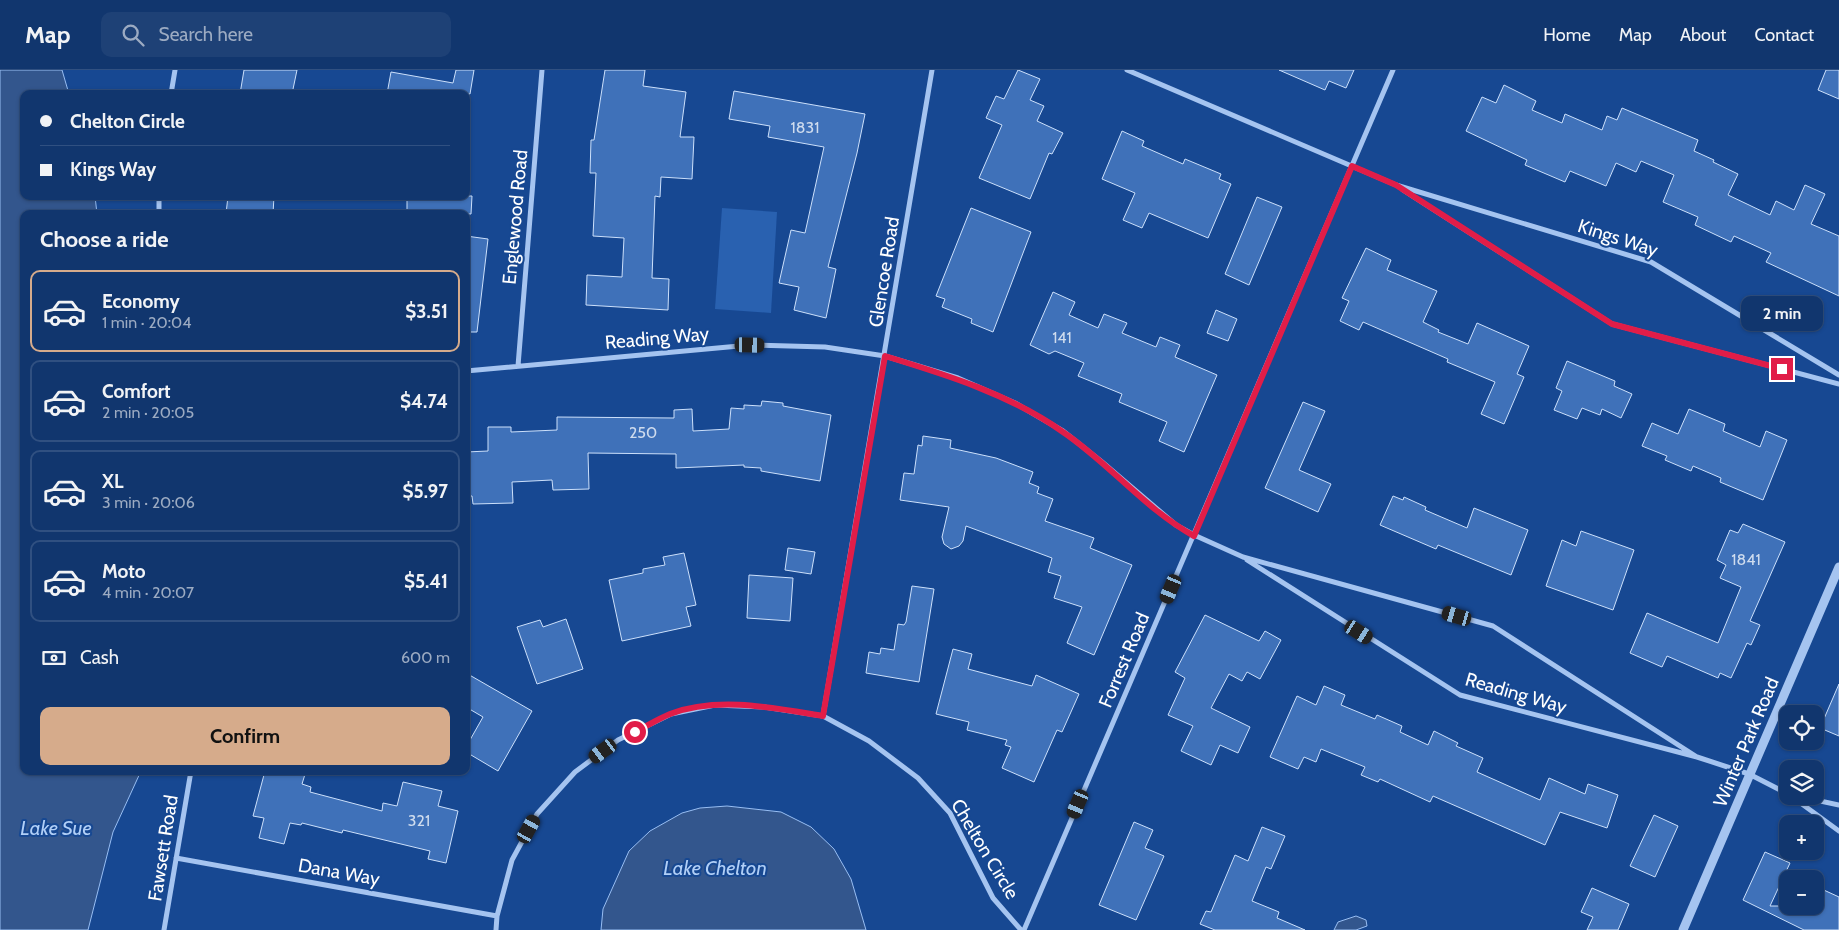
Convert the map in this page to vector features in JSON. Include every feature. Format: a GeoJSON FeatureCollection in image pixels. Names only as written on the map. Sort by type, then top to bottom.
{"type":"FeatureCollection","features":[{"type":"Feature","properties":{"kind":"street"},"geometry":{"type":"LineString","coordinates":[[172,90],[175,70]]}},
{"type":"Feature","properties":{"kind":"street","name":"Englewood Road"},"geometry":{"type":"LineString","coordinates":[[518,366],[542,70]]}},
{"type":"Feature","properties":{"kind":"street","name":"Glencoe Road"},"geometry":{"type":"LineString","coordinates":[[823,716],[932,70]]}},
{"type":"Feature","properties":{"kind":"street","name":"Kings Way"},"geometry":{"type":"LineString","coordinates":[[1127,70],[1396,185],[1651,262],[1839,375]]}},
{"type":"Feature","properties":{"kind":"street","name":"Forrest Road"},"geometry":{"type":"LineString","coordinates":[[1022,930],[1194,536],[1393,70]]}},
{"type":"Feature","properties":{"kind":"street","name":"Kings Way"},"geometry":{"type":"LineString","coordinates":[[1396,185],[1612,324],[1839,384]]}},
{"type":"Feature","properties":{"kind":"street","name":"Reading Way"},"geometry":{"type":"LineString","coordinates":[[470,371],[750,345],[825,347],[885,356],[958,378],[1015,403],[1063,431],[1102,462],[1168,520],[1194,536],[1242,557],[1493,626],[1697,757]]}},
{"type":"Feature","properties":{"kind":"street","name":"Reading Way"},"geometry":{"type":"LineString","coordinates":[[1242,557],[1460,695],[1697,757],[1749,774],[1779,789]]}},
{"type":"Feature","properties":{"kind":"street","name":"Winter Park Road"},"geometry":{"type":"LineString","coordinates":[[1684,930],[1839,567]]}},
{"type":"Feature","properties":{"kind":"street","name":"Chelton Circle"},"geometry":{"type":"LineString","coordinates":[[496,930],[497,916],[512,860],[537,814],[575,772],[618,740],[671,714],[715,705],[764,707],[823,716],[869,741],[918,778],[950,813],[993,898],[1022,930]]}},
{"type":"Feature","properties":{"kind":"street","name":"Fawsett Road"},"geometry":{"type":"LineString","coordinates":[[164,930],[190,775]]}},
{"type":"Feature","properties":{"kind":"street"},"geometry":{"type":"LineString","coordinates":[[1824,802],[1839,805]]}},
{"type":"Feature","properties":{"kind":"street"},"geometry":{"type":"LineString","coordinates":[[1803,805],[1839,831]]}},
{"type":"Feature","properties":{"kind":"street","name":"Dana Way"},"geometry":{"type":"LineString","coordinates":[[176,858],[497,916]]}},
{"type":"Feature","properties":{"kind":"shaded area"},"geometry":{"type":"Polygon","coordinates":[[[722,208],[777,212],[771,313],[715,309],[722,208]]]}},
{"type":"Feature","properties":{"kind":"water","name":"Lake Sue"},"geometry":{"type":"Polygon","coordinates":[[[0,70],[62,70],[68,90],[20,90],[20,200],[95,200],[97,210],[20,210],[20,775],[139,775],[113,832],[88,930],[0,930],[0,70]]]}},
{"type":"Feature","properties":{"kind":"water","name":"Lake Chelton"},"geometry":{"type":"Polygon","coordinates":[[[727,806],[781,812],[811,827],[834,849],[851,879],[866,930],[601,930],[603,909],[629,851],[650,831],[682,813],[700,808],[727,806]]]}},
{"type":"Feature","properties":{"kind":"water"},"geometry":{"type":"Polygon","coordinates":[[[1356,916],[1366,920],[1367,926],[1356,930],[1334,930],[1338,922],[1356,916]]]}},
{"type":"Feature","properties":{"kind":"building"},"geometry":{"type":"Polygon","coordinates":[[[244,70],[297,70],[293,90],[241,90],[244,70]]]}},
{"type":"Feature","properties":{"kind":"building"},"geometry":{"type":"Polygon","coordinates":[[[456,70],[474,70],[470,94],[470,90],[388,90],[391,72],[453,83],[456,70]]]}},
{"type":"Feature","properties":{"kind":"building"},"geometry":{"type":"Polygon","coordinates":[[[605,70],[645,70],[643,86],[686,92],[680,137],[694,137],[692,179],[661,177],[660,197],[655,196],[652,278],[669,279],[668,310],[586,305],[587,275],[622,277],[624,238],[593,236],[596,173],[590,173],[591,140],[594,140],[605,70]]]}},
{"type":"Feature","properties":{"kind":"building"},"geometry":{"type":"Polygon","coordinates":[[[1018,70],[1040,79],[1030,100],[1044,106],[1037,121],[1063,133],[1052,154],[1049,153],[1030,199],[979,178],[1002,125],[986,118],[996,96],[1004,99],[1018,70]]]}},
{"type":"Feature","properties":{"kind":"building"},"geometry":{"type":"Polygon","coordinates":[[[1279,70],[1354,70],[1346,88],[1329,81],[1325,90],[1279,70]]]}},
{"type":"Feature","properties":{"kind":"building"},"geometry":{"type":"Polygon","coordinates":[[[1826,70],[1839,70],[1839,99],[1818,90],[1826,70]]]}},
{"type":"Feature","properties":{"kind":"building"},"geometry":{"type":"Polygon","coordinates":[[[1504,85],[1536,101],[1532,110],[1562,123],[1565,114],[1602,130],[1607,116],[1617,120],[1622,108],[1698,140],[1694,151],[1738,174],[1728,195],[1770,215],[1776,201],[1794,210],[1805,185],[1825,194],[1811,224],[1839,236],[1839,296],[1766,262],[1771,253],[1734,236],[1731,242],[1695,225],[1698,217],[1663,202],[1674,175],[1641,161],[1636,172],[1616,163],[1606,186],[1570,171],[1565,182],[1525,165],[1527,160],[1466,131],[1482,97],[1496,103],[1504,85]]]}},
{"type":"Feature","properties":{"kind":"building"},"geometry":{"type":"Polygon","coordinates":[[[734,91],[865,114],[828,267],[836,269],[826,318],[794,310],[799,287],[779,283],[791,230],[805,233],[824,147],[768,137],[770,126],[729,119],[734,91]]]}},
{"type":"Feature","properties":{"kind":"building"},"geometry":{"type":"Polygon","coordinates":[[[1122,131],[1144,141],[1142,146],[1183,164],[1185,159],[1221,174],[1219,179],[1231,184],[1208,238],[1149,213],[1142,228],[1123,220],[1135,193],[1102,179],[1122,131]]]}},
{"type":"Feature","properties":{"kind":"building"},"geometry":{"type":"Polygon","coordinates":[[[470,196],[472,196],[471,214],[470,210],[407,210],[407,200],[470,200],[470,196]]]}},
{"type":"Feature","properties":{"kind":"building"},"geometry":{"type":"Polygon","coordinates":[[[1257,197],[1282,207],[1249,285],[1225,274],[1257,197]]]}},
{"type":"Feature","properties":{"kind":"building"},"geometry":{"type":"Polygon","coordinates":[[[228,200],[274,200],[273,210],[226,210],[228,200]]]}},
{"type":"Feature","properties":{"kind":"building"},"geometry":{"type":"Polygon","coordinates":[[[971,208],[1031,232],[993,332],[971,323],[972,319],[942,307],[945,299],[936,296],[971,208]]]}},
{"type":"Feature","properties":{"kind":"building"},"geometry":{"type":"Polygon","coordinates":[[[470,237],[488,239],[477,332],[470,332],[470,237]]]}},
{"type":"Feature","properties":{"kind":"building"},"geometry":{"type":"Polygon","coordinates":[[[1366,248],[1391,260],[1387,270],[1437,291],[1423,322],[1439,330],[1438,332],[1468,344],[1477,323],[1529,346],[1517,374],[1524,377],[1504,424],[1481,414],[1495,382],[1447,362],[1448,359],[1363,322],[1359,330],[1340,321],[1349,301],[1342,298],[1366,248]]]}},
{"type":"Feature","properties":{"kind":"building"},"geometry":{"type":"Polygon","coordinates":[[[1053,292],[1075,302],[1069,315],[1098,328],[1104,314],[1127,323],[1122,333],[1156,347],[1160,337],[1180,345],[1175,357],[1217,375],[1184,452],[1159,441],[1167,422],[1119,402],[1122,394],[1078,376],[1084,363],[1055,351],[1049,354],[1030,345],[1053,292]]]}},
{"type":"Feature","properties":{"kind":"building"},"geometry":{"type":"Polygon","coordinates":[[[1216,310],[1237,319],[1228,341],[1207,333],[1216,310]]]}},
{"type":"Feature","properties":{"kind":"building"},"geometry":{"type":"Polygon","coordinates":[[[1567,361],[1615,381],[1614,386],[1632,394],[1621,418],[1602,409],[1600,415],[1582,408],[1577,419],[1554,410],[1562,391],[1556,388],[1567,361]]]}},
{"type":"Feature","properties":{"kind":"building"},"geometry":{"type":"Polygon","coordinates":[[[762,401],[783,403],[783,406],[831,415],[820,481],[761,471],[761,468],[744,467],[744,465],[676,468],[676,454],[588,453],[589,489],[553,490],[552,480],[512,482],[513,503],[473,504],[472,496],[470,496],[470,452],[488,451],[488,427],[511,427],[511,432],[557,430],[557,417],[674,418],[674,410],[692,409],[693,431],[729,429],[731,408],[744,409],[744,405],[761,406],[762,401]]]}},
{"type":"Feature","properties":{"kind":"building"},"geometry":{"type":"Polygon","coordinates":[[[1303,402],[1325,411],[1299,470],[1331,484],[1318,512],[1265,488],[1303,402]]]}},
{"type":"Feature","properties":{"kind":"building"},"geometry":{"type":"Polygon","coordinates":[[[1689,409],[1725,424],[1723,431],[1760,447],[1766,431],[1787,440],[1763,500],[1720,482],[1721,478],[1693,466],[1691,471],[1665,460],[1667,456],[1642,446],[1652,423],[1678,434],[1689,409]]]}},
{"type":"Feature","properties":{"kind":"building"},"geometry":{"type":"Polygon","coordinates":[[[923,436],[951,440],[950,448],[996,458],[1033,472],[1029,483],[1039,487],[1037,493],[1053,499],[1045,521],[1094,538],[1090,548],[1132,565],[1094,655],[1067,643],[1082,607],[1054,598],[1061,576],[1048,572],[1052,558],[966,526],[963,541],[959,546],[951,549],[944,544],[942,537],[949,507],[900,500],[904,473],[914,474],[918,445],[922,446],[923,436]]]}},
{"type":"Feature","properties":{"kind":"building"},"geometry":{"type":"Polygon","coordinates":[[[1393,496],[1403,500],[1404,497],[1426,507],[1425,510],[1467,528],[1474,508],[1528,530],[1511,575],[1438,545],[1436,549],[1380,525],[1393,496]]]}},
{"type":"Feature","properties":{"kind":"building"},"geometry":{"type":"Polygon","coordinates":[[[1743,524],[1785,542],[1750,621],[1760,625],[1751,645],[1747,643],[1731,678],[1720,673],[1718,678],[1667,656],[1662,667],[1630,653],[1647,613],[1718,643],[1741,587],[1720,578],[1726,565],[1717,560],[1730,530],[1738,533],[1743,524]]]}},
{"type":"Feature","properties":{"kind":"building"},"geometry":{"type":"Polygon","coordinates":[[[1581,531],[1634,550],[1613,610],[1546,586],[1562,540],[1576,546],[1581,531]]]}},
{"type":"Feature","properties":{"kind":"building"},"geometry":{"type":"Polygon","coordinates":[[[788,548],[815,552],[811,574],[785,570],[788,548]]]}},
{"type":"Feature","properties":{"kind":"building"},"geometry":{"type":"Polygon","coordinates":[[[684,553],[696,605],[686,607],[691,626],[622,641],[609,580],[643,573],[643,569],[665,565],[663,557],[684,553]]]}},
{"type":"Feature","properties":{"kind":"building"},"geometry":{"type":"Polygon","coordinates":[[[749,575],[793,578],[790,621],[747,618],[749,575]]]}},
{"type":"Feature","properties":{"kind":"building"},"geometry":{"type":"Polygon","coordinates":[[[912,586],[934,589],[919,682],[866,673],[869,652],[880,654],[881,648],[894,650],[898,624],[904,625],[906,622],[912,586]]]}},
{"type":"Feature","properties":{"kind":"building"},"geometry":{"type":"Polygon","coordinates":[[[1205,615],[1259,641],[1265,631],[1281,640],[1260,679],[1247,672],[1242,681],[1229,674],[1211,708],[1250,727],[1238,753],[1220,745],[1211,765],[1181,751],[1193,726],[1168,715],[1185,678],[1175,672],[1205,615]]]}},
{"type":"Feature","properties":{"kind":"building"},"geometry":{"type":"Polygon","coordinates":[[[566,619],[583,669],[537,684],[517,627],[540,620],[543,627],[566,619]]]}},
{"type":"Feature","properties":{"kind":"building"},"geometry":{"type":"Polygon","coordinates":[[[953,649],[972,654],[968,669],[1032,686],[1036,675],[1079,694],[1062,732],[1057,730],[1034,782],[1002,768],[1011,747],[1005,745],[1007,740],[967,730],[969,722],[936,714],[953,649]]]}},
{"type":"Feature","properties":{"kind":"building"},"geometry":{"type":"Polygon","coordinates":[[[470,675],[532,711],[498,771],[470,754],[470,740],[483,717],[470,709],[470,675]]]}},
{"type":"Feature","properties":{"kind":"building"},"geometry":{"type":"Polygon","coordinates":[[[1839,684],[1839,736],[1824,730],[1824,719],[1839,684]]]}},
{"type":"Feature","properties":{"kind":"building"},"geometry":{"type":"Polygon","coordinates":[[[1324,686],[1345,695],[1341,705],[1375,719],[1377,715],[1402,726],[1400,732],[1428,745],[1434,731],[1458,743],[1456,746],[1483,758],[1477,772],[1540,800],[1549,778],[1585,794],[1588,784],[1618,795],[1607,828],[1560,812],[1545,845],[1433,796],[1430,802],[1380,779],[1378,782],[1361,775],[1365,767],[1321,749],[1316,762],[1304,757],[1298,769],[1270,757],[1297,696],[1316,705],[1324,686]]]}},
{"type":"Feature","properties":{"kind":"building"},"geometry":{"type":"Polygon","coordinates":[[[264,775],[305,775],[302,784],[311,787],[310,792],[382,811],[383,803],[397,806],[403,782],[442,791],[438,806],[458,811],[446,863],[428,859],[430,851],[343,830],[342,833],[302,823],[301,825],[290,823],[284,844],[259,838],[264,818],[253,816],[264,775]]]}},
{"type":"Feature","properties":{"kind":"building"},"geometry":{"type":"Polygon","coordinates":[[[1654,815],[1678,826],[1655,877],[1630,866],[1654,815]]]}},
{"type":"Feature","properties":{"kind":"building"},"geometry":{"type":"Polygon","coordinates":[[[1134,822],[1153,830],[1145,848],[1164,856],[1136,920],[1099,905],[1134,822]]]}},
{"type":"Feature","properties":{"kind":"building"},"geometry":{"type":"Polygon","coordinates":[[[1262,827],[1285,836],[1271,869],[1266,867],[1252,901],[1279,912],[1277,918],[1305,930],[1215,930],[1200,924],[1206,911],[1211,912],[1235,855],[1248,861],[1262,827]]]}},
{"type":"Feature","properties":{"kind":"building"},"geometry":{"type":"Polygon","coordinates":[[[1765,852],[1779,858],[1779,860],[1790,863],[1787,870],[1779,870],[1779,887],[1770,906],[1779,906],[1779,915],[1824,915],[1824,890],[1839,897],[1839,930],[1804,930],[1743,900],[1765,852]]]}},
{"type":"Feature","properties":{"kind":"building"},"geometry":{"type":"Polygon","coordinates":[[[1592,888],[1629,904],[1618,930],[1587,930],[1593,917],[1581,912],[1592,888]]]}},
{"type":"Feature","properties":{"kind":"route"},"geometry":{"type":"LineString","coordinates":[[635,732],[671,714],[715,705],[764,707],[823,716],[885,356],[958,378],[1015,403],[1063,431],[1165,517],[1194,536],[1352,166],[1396,185],[1612,324],[1782,369]]}}]}
